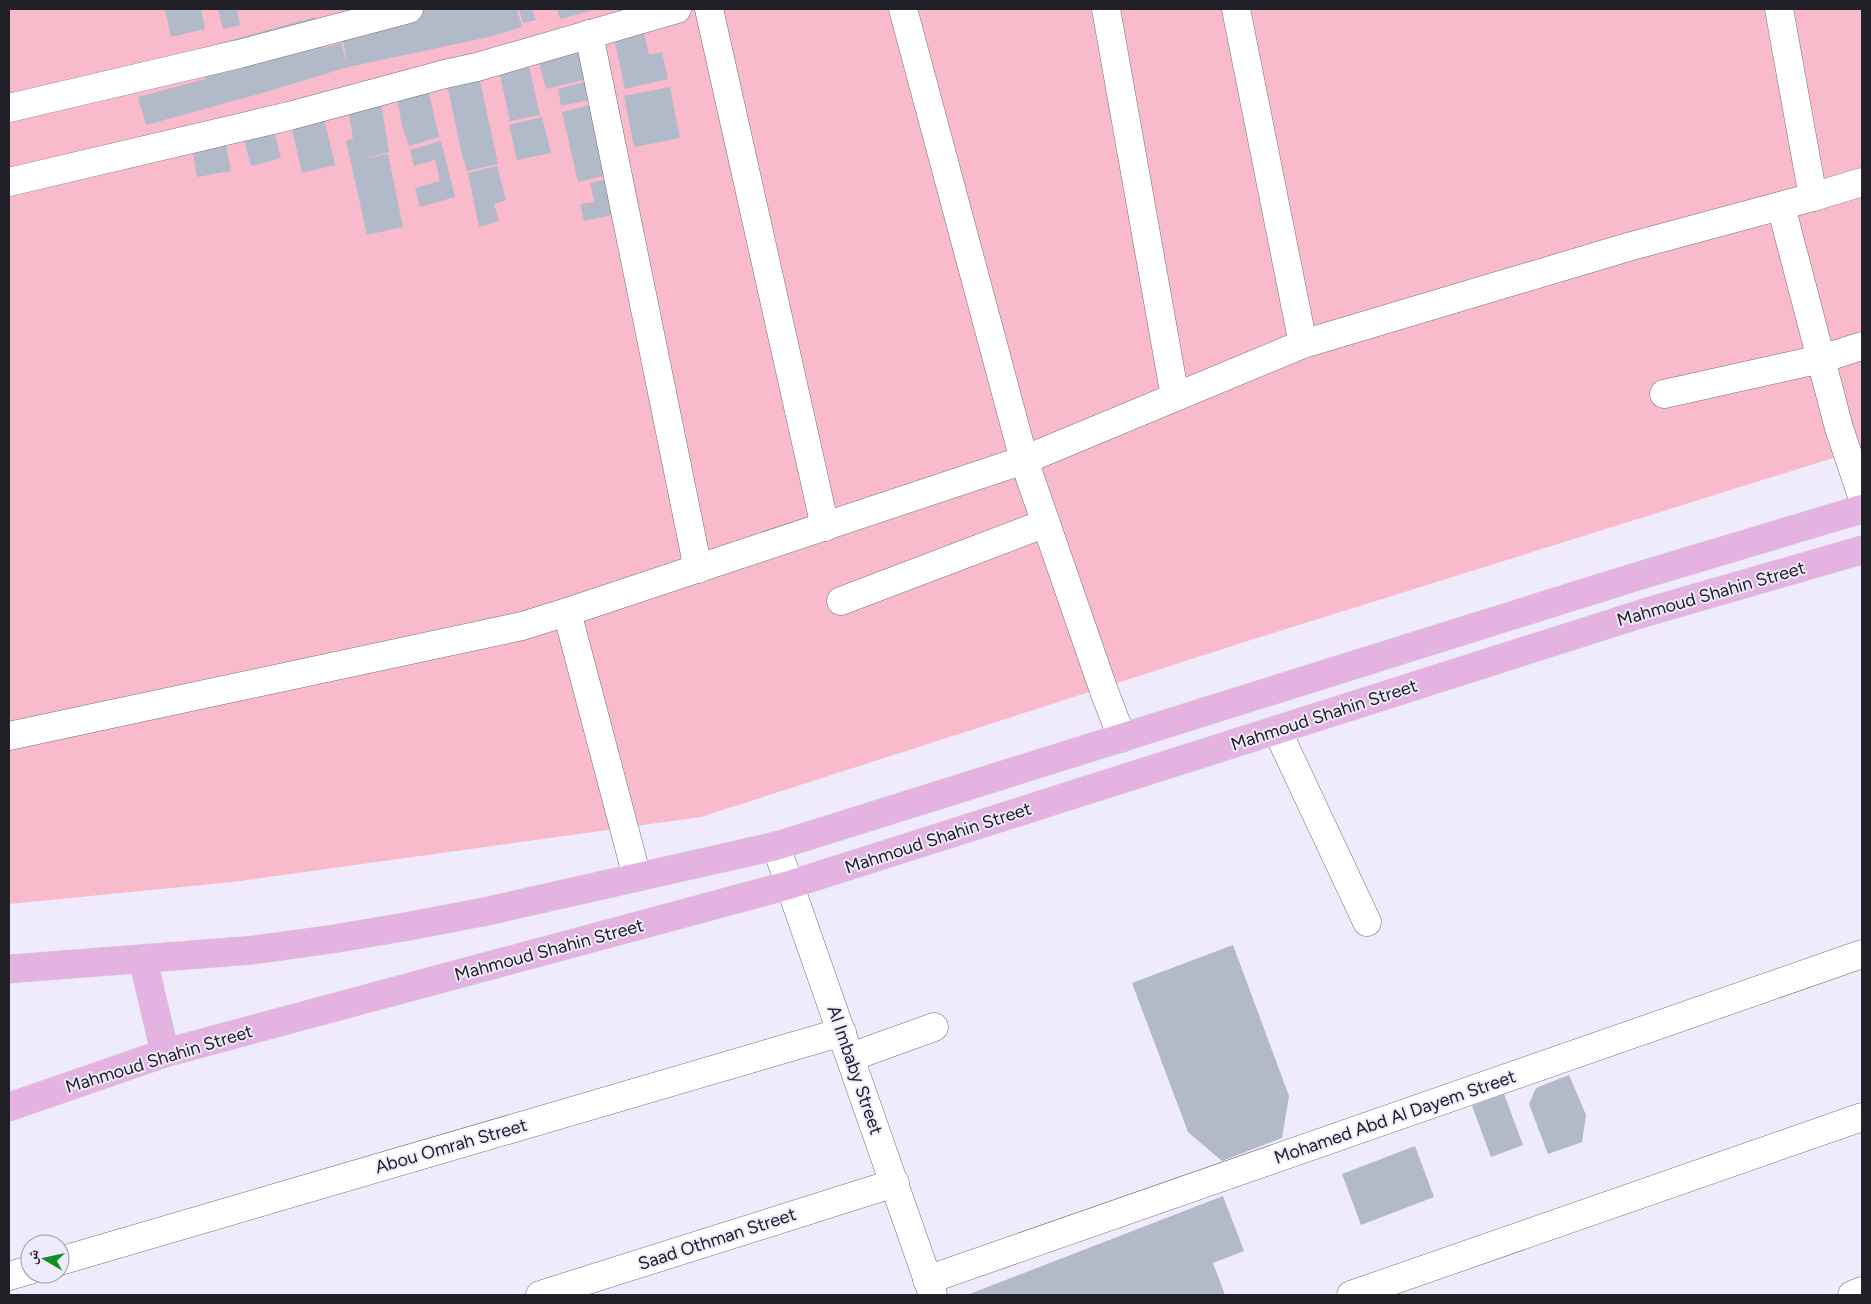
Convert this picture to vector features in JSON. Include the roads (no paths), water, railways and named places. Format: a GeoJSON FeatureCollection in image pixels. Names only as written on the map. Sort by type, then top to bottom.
{"type":"FeatureCollection","features":[{"type":"Feature","properties":{"kind":"main road","name":"Mahmoud Shahin Street"},"geometry":{"type":"LineString","coordinates":[[9,969],[254,950],[410,926],[776,846],[1635,577],[1862,509]]}},
{"type":"Feature","properties":{"kind":"main road","name":"Mahmoud Shahin Street"},"geometry":{"type":"LineString","coordinates":[[9,1107],[164,1053],[789,885],[1647,612],[1862,550]]}},
{"type":"Feature","properties":{"kind":"main road"},"geometry":{"type":"LineString","coordinates":[[1635,577],[1647,612]]}},
{"type":"Feature","properties":{"kind":"main road"},"geometry":{"type":"LineString","coordinates":[[142,960],[164,1053]]}},
{"type":"Feature","properties":{"kind":"street"},"geometry":{"type":"LineString","coordinates":[[9,108],[238,54],[408,9]]}},
{"type":"Feature","properties":{"kind":"street"},"geometry":{"type":"LineString","coordinates":[[9,182],[289,116],[477,67],[677,9]]}},
{"type":"Feature","properties":{"kind":"street"},"geometry":{"type":"LineString","coordinates":[[710,9],[825,527]]}},
{"type":"Feature","properties":{"kind":"street"},"geometry":{"type":"LineString","coordinates":[[903,9],[1024,460],[1122,738]]}},
{"type":"Feature","properties":{"kind":"street"},"geometry":{"type":"LineString","coordinates":[[1106,9],[1175,397]]}},
{"type":"Feature","properties":{"kind":"street"},"geometry":{"type":"LineString","coordinates":[[1236,9],[1303,344]]}},
{"type":"Feature","properties":{"kind":"street"},"geometry":{"type":"LineString","coordinates":[[1779,9],[1813,197]]}},
{"type":"Feature","properties":{"kind":"street"},"geometry":{"type":"LineString","coordinates":[[588,34],[698,569]]}},
{"type":"Feature","properties":{"kind":"street"},"geometry":{"type":"LineString","coordinates":[[9,736],[522,626],[1024,460],[1303,344],[1628,247],[1862,182]]}},
{"type":"Feature","properties":{"kind":"street"},"geometry":{"type":"LineString","coordinates":[[1781,206],[1840,428],[1862,496]]}},
{"type":"Feature","properties":{"kind":"street"},"geometry":{"type":"LineString","coordinates":[[1664,394],[1821,359],[1862,346]]}},
{"type":"Feature","properties":{"kind":"street"},"geometry":{"type":"LineString","coordinates":[[841,601],[1046,523]]}},
{"type":"Feature","properties":{"kind":"street"},"geometry":{"type":"LineString","coordinates":[[567,612],[637,877]]}},
{"type":"Feature","properties":{"kind":"street"},"geometry":{"type":"LineString","coordinates":[[1277,730],[1367,922]]}},
{"type":"Feature","properties":{"kind":"street","name":"Al Imbaby Street"},"geometry":{"type":"LineString","coordinates":[[776,846],[930,1288]]}},
{"type":"Feature","properties":{"kind":"street","name":"Mohamed Abd Al Dayem Street"},"geometry":{"type":"LineString","coordinates":[[930,1288],[1862,954]]}},
{"type":"Feature","properties":{"kind":"street"},"geometry":{"type":"LineString","coordinates":[[851,1057],[934,1027]]}},
{"type":"Feature","properties":{"kind":"street","name":"Abou Omrah Street"},"geometry":{"type":"LineString","coordinates":[[70,1258],[842,1032]]}},
{"type":"Feature","properties":{"kind":"street"},"geometry":{"type":"LineString","coordinates":[[1351,1295],[1862,1117]]}},
{"type":"Feature","properties":{"kind":"street","name":"Saad Othman Street"},"geometry":{"type":"LineString","coordinates":[[540,1295],[895,1183]]}},
{"type":"Feature","properties":{"kind":"street"},"geometry":{"type":"LineString","coordinates":[[1852,1295],[1862,1291]]}}]}
